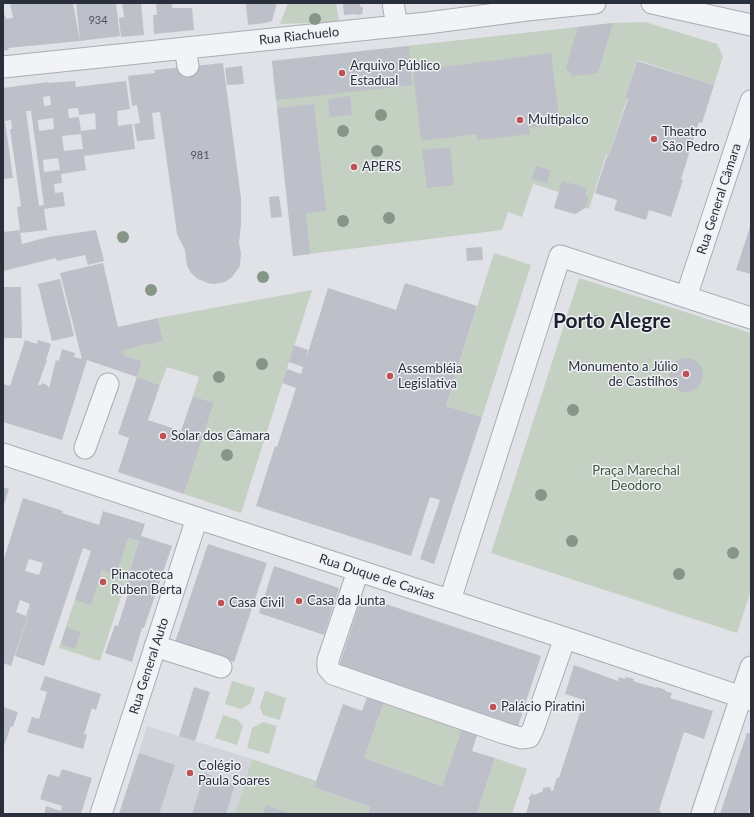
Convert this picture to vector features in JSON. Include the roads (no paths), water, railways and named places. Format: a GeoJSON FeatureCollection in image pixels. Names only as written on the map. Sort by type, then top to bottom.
{"type":"FeatureCollection","features":[{"type":"Feature","properties":{"kind":"street"},"geometry":{"type":"LineString","coordinates":[[393,3],[397,26]]}},
{"type":"Feature","properties":{"kind":"street","name":"Rua Riachuelo"},"geometry":{"type":"LineString","coordinates":[[3,67],[187,57],[397,26],[595,3]]}},
{"type":"Feature","properties":{"kind":"street"},"geometry":{"type":"LineString","coordinates":[[652,3],[751,25]]}},
{"type":"Feature","properties":{"kind":"street","name":"Rua General Câmara"},"geometry":{"type":"LineString","coordinates":[[686,297],[751,101]]}},
{"type":"Feature","properties":{"kind":"street"},"geometry":{"type":"LineString","coordinates":[[450,600],[560,256],[751,318]]}},
{"type":"Feature","properties":{"kind":"street"},"geometry":{"type":"LineString","coordinates":[[85,448],[108,384]]}},
{"type":"Feature","properties":{"kind":"street","name":"Rua Duque de Caxias"},"geometry":{"type":"LineString","coordinates":[[3,454],[746,698]]}},
{"type":"Feature","properties":{"kind":"street","name":"Rua General Auto"},"geometry":{"type":"LineString","coordinates":[[101,814],[197,518]]}},
{"type":"Feature","properties":{"kind":"street"},"geometry":{"type":"LineString","coordinates":[[358,571],[328,660],[328,668],[333,674],[522,738],[529,737],[533,729],[565,638]]}},
{"type":"Feature","properties":{"kind":"street"},"geometry":{"type":"LineString","coordinates":[[155,646],[222,667]]}},
{"type":"Feature","properties":{"kind":"street"},"geometry":{"type":"LineString","coordinates":[[702,814],[746,698],[751,667]]}},
{"type":"Feature","properties":{"kind":"place","name":"Arquivo Público Estadual"},"geometry":{"type":"Point","coordinates":[342,73]}},
{"type":"Feature","properties":{"kind":"place","name":"Multipalco"},"geometry":{"type":"Point","coordinates":[520,120]}},
{"type":"Feature","properties":{"kind":"place","name":"Theatro São Pedro"},"geometry":{"type":"Point","coordinates":[654,139]}},
{"type":"Feature","properties":{"kind":"place","name":"APERS"},"geometry":{"type":"Point","coordinates":[354,167]}},
{"type":"Feature","properties":{"kind":"place","name":"Monumento a Júlio de Castilhos"},"geometry":{"type":"Point","coordinates":[686,374]}},
{"type":"Feature","properties":{"kind":"place","name":"Assembléia Legislativa"},"geometry":{"type":"Point","coordinates":[390,376]}},
{"type":"Feature","properties":{"kind":"place","name":"Solar dos Câmara"},"geometry":{"type":"Point","coordinates":[163,436]}},
{"type":"Feature","properties":{"kind":"place","name":"Pinacoteca Ruben Berta"},"geometry":{"type":"Point","coordinates":[103,582]}},
{"type":"Feature","properties":{"kind":"place","name":"Casa da Junta"},"geometry":{"type":"Point","coordinates":[299,601]}},
{"type":"Feature","properties":{"kind":"place","name":"Casa Civil"},"geometry":{"type":"Point","coordinates":[221,603]}},
{"type":"Feature","properties":{"kind":"place","name":"Palácio Piratini"},"geometry":{"type":"Point","coordinates":[493,707]}},
{"type":"Feature","properties":{"kind":"place","name":"Colégio Paula Soares"},"geometry":{"type":"Point","coordinates":[190,773]}},
{"type":"Feature","properties":{"kind":"district","name":"Porto Alegre"},"geometry":{"type":"Point","coordinates":[612,321]}},
{"type":"Feature","properties":{"kind":"park label","name":"Praça Marechal Deodoro"},"geometry":{"type":"Point","coordinates":[636,478]}}]}
